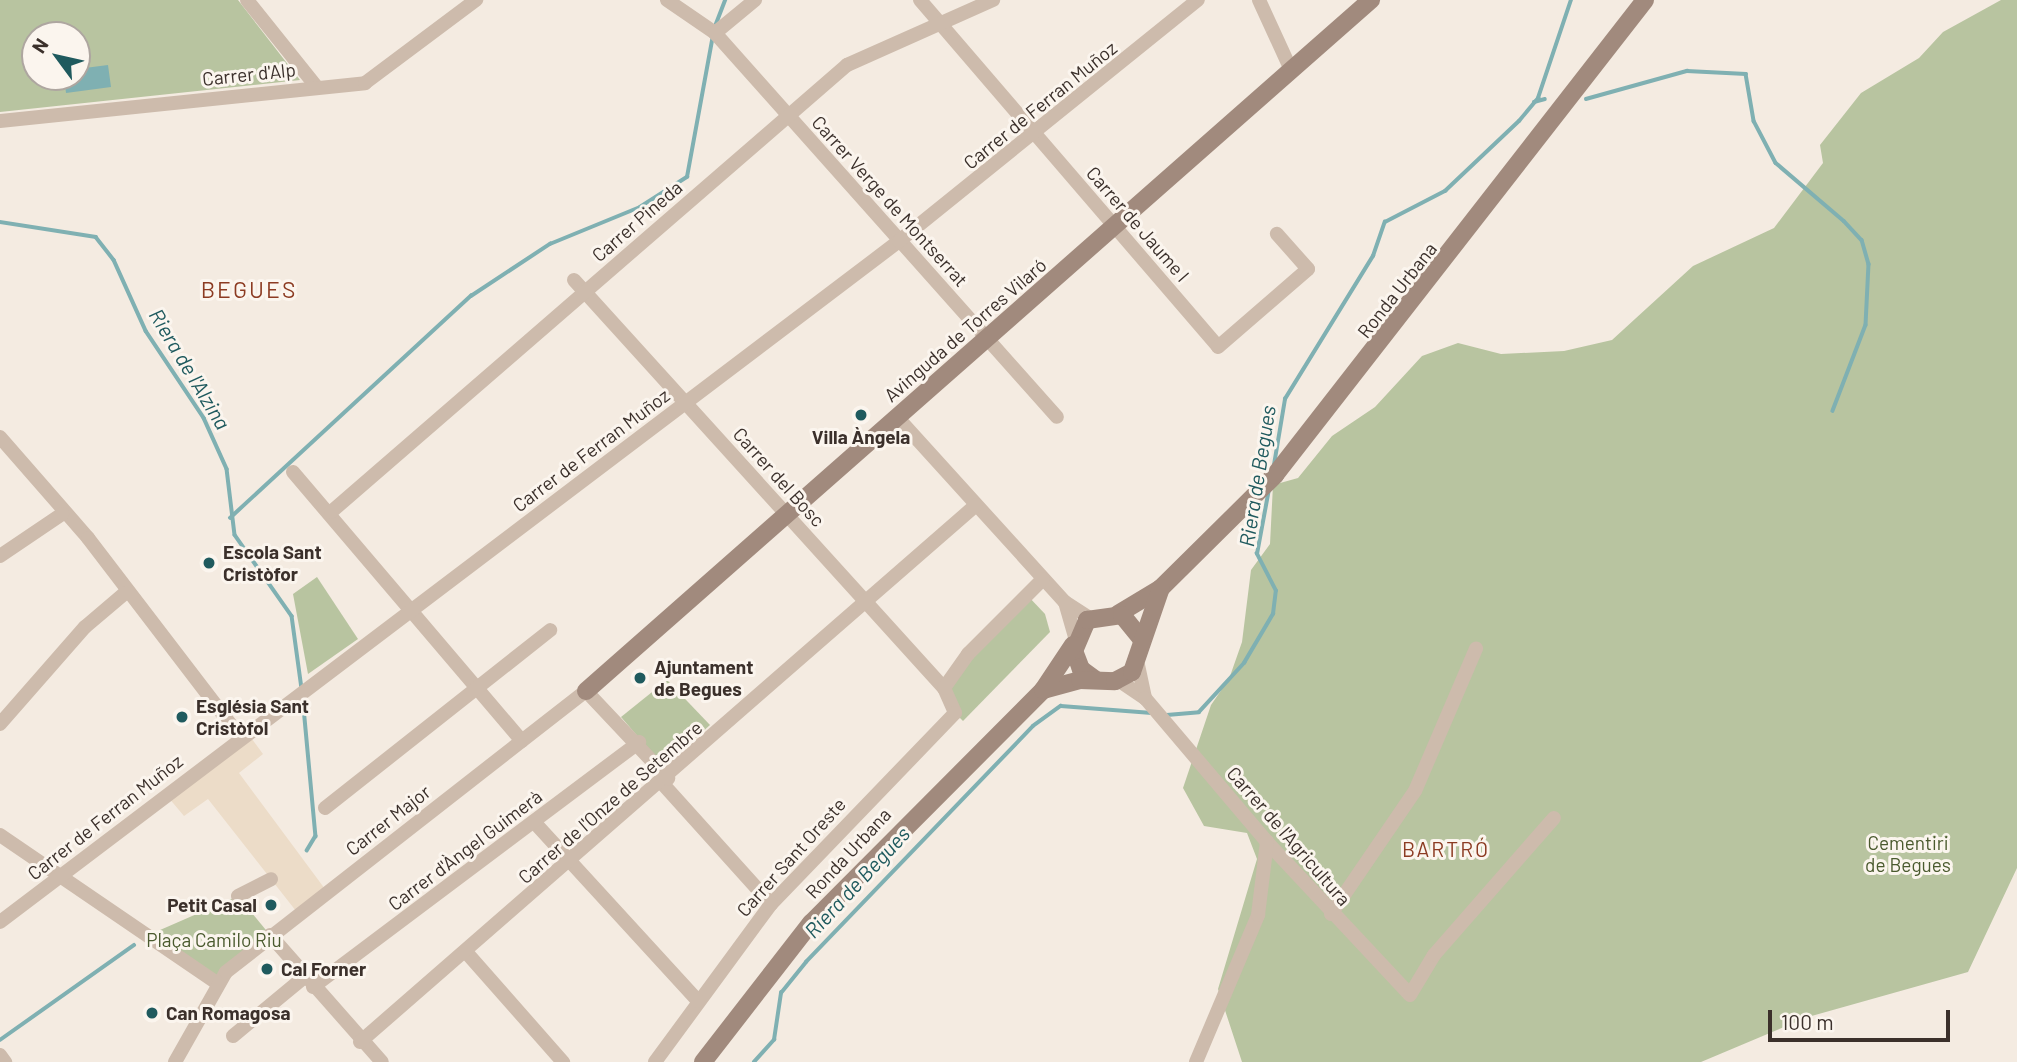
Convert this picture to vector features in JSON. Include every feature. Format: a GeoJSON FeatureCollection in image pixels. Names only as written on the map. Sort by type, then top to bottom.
{"type":"FeatureCollection","features":[{"type":"Feature","properties":{"kind":"main road","name":"Avinguda de Torres Vilaró"},"geometry":{"type":"LineString","coordinates":[[586,691],[1371,0]]}},
{"type":"Feature","properties":{"kind":"main road","name":"Ronda Urbana"},"geometry":{"type":"LineString","coordinates":[[703,1062],[811,923],[1043,690],[1090,618],[1118,614],[1161,588],[1244,508],[1306,438],[1645,0]]}},
{"type":"Feature","properties":{"kind":"main road","name":"Ronda Urbana"},"geometry":{"type":"LineString","coordinates":[[1138,665],[1142,640],[1161,588]]}},
{"type":"Feature","properties":{"kind":"main road"},"geometry":{"type":"LineString","coordinates":[[1118,614],[1142,640]]}},
{"type":"Feature","properties":{"kind":"main road"},"geometry":{"type":"LineString","coordinates":[[1074,641],[1079,666],[1096,680]]}},
{"type":"Feature","properties":{"kind":"main road"},"geometry":{"type":"LineString","coordinates":[[1043,690],[1096,680],[1118,680],[1138,665]]}},
{"type":"Feature","properties":{"kind":"street"},"geometry":{"type":"LineString","coordinates":[[247,0],[316,86]]}},
{"type":"Feature","properties":{"kind":"street","name":"Carrer Verge de Montserrat"},"geometry":{"type":"LineString","coordinates":[[667,0],[715,35],[1057,416]]}},
{"type":"Feature","properties":{"kind":"street"},"geometry":{"type":"LineString","coordinates":[[715,35],[755,0]]}},
{"type":"Feature","properties":{"kind":"street","name":"Carrer de Jaume I"},"geometry":{"type":"LineString","coordinates":[[920,0],[1218,347],[1308,269],[1277,234]]}},
{"type":"Feature","properties":{"kind":"street","name":"Carrer Pineda"},"geometry":{"type":"LineString","coordinates":[[331,512],[847,65],[993,0]]}},
{"type":"Feature","properties":{"kind":"street","name":"Carrer de Ferran Muñoz"},"geometry":{"type":"LineString","coordinates":[[0,922],[240,737],[899,241],[1036,135],[1198,0]]}},
{"type":"Feature","properties":{"kind":"street"},"geometry":{"type":"LineString","coordinates":[[1259,0],[1291,70]]}},
{"type":"Feature","properties":{"kind":"street","name":"Carrer d'Alp"},"geometry":{"type":"LineString","coordinates":[[0,121],[365,83],[469,2]]}},
{"type":"Feature","properties":{"kind":"street","name":"Carrer del Bosc"},"geometry":{"type":"LineString","coordinates":[[574,280],[944,688]]}},
{"type":"Feature","properties":{"kind":"street"},"geometry":{"type":"LineString","coordinates":[[897,417],[1065,602],[1090,618]]}},
{"type":"Feature","properties":{"kind":"street"},"geometry":{"type":"LineString","coordinates":[[0,437],[62,514],[88,538],[125,593],[240,737]]}},
{"type":"Feature","properties":{"kind":"street"},"geometry":{"type":"LineString","coordinates":[[293,472],[331,512],[410,611],[522,741]]}},
{"type":"Feature","properties":{"kind":"street","name":"Carrer de l'Onze de Setembre"},"geometry":{"type":"LineString","coordinates":[[360,1042],[665,780],[976,505]]}},
{"type":"Feature","properties":{"kind":"street"},"geometry":{"type":"LineString","coordinates":[[0,556],[62,514]]}},
{"type":"Feature","properties":{"kind":"street"},"geometry":{"type":"LineString","coordinates":[[944,688],[968,654],[1043,579]]}},
{"type":"Feature","properties":{"kind":"street"},"geometry":{"type":"LineString","coordinates":[[0,724],[85,627],[125,593]]}},
{"type":"Feature","properties":{"kind":"street"},"geometry":{"type":"LineString","coordinates":[[1065,602],[1074,641]]}},
{"type":"Feature","properties":{"kind":"street"},"geometry":{"type":"LineString","coordinates":[[325,808],[480,690],[550,630]]}},
{"type":"Feature","properties":{"kind":"street"},"geometry":{"type":"LineString","coordinates":[[1331,914],[1415,791],[1476,649]]}},
{"type":"Feature","properties":{"kind":"street","name":"Carrer de l'Agricultura"},"geometry":{"type":"LineString","coordinates":[[1138,665],[1149,703]]}},
{"type":"Feature","properties":{"kind":"street","name":"Carrer de l'Agricultura"},"geometry":{"type":"LineString","coordinates":[[1118,680],[1149,703],[1331,914],[1410,995],[1434,954],[1554,818]]}},
{"type":"Feature","properties":{"kind":"street","name":"Carrer Sant Oreste"},"geometry":{"type":"LineString","coordinates":[[655,1062],[771,904],[946,727],[955,713],[944,688]]}},
{"type":"Feature","properties":{"kind":"street"},"geometry":{"type":"LineString","coordinates":[[586,691],[639,742],[665,780],[771,904]]}},
{"type":"Feature","properties":{"kind":"street","name":"Carrer Major"},"geometry":{"type":"LineString","coordinates":[[175,1062],[217,983],[270,935],[586,691]]}},
{"type":"Feature","properties":{"kind":"street","name":"Carrer d'Àngel Guimerà"},"geometry":{"type":"LineString","coordinates":[[233,1036],[535,823],[639,742]]}},
{"type":"Feature","properties":{"kind":"street"},"geometry":{"type":"LineString","coordinates":[[535,823],[698,1001]]}},
{"type":"Feature","properties":{"kind":"street"},"geometry":{"type":"LineString","coordinates":[[0,835],[59,879],[217,983]]}},
{"type":"Feature","properties":{"kind":"street"},"geometry":{"type":"LineString","coordinates":[[1196,1062],[1258,915],[1267,842]]}},
{"type":"Feature","properties":{"kind":"street"},"geometry":{"type":"LineString","coordinates":[[238,896],[271,879]]}},
{"type":"Feature","properties":{"kind":"street"},"geometry":{"type":"LineString","coordinates":[[270,935],[360,1042],[382,1062]]}},
{"type":"Feature","properties":{"kind":"street"},"geometry":{"type":"LineString","coordinates":[[466,952],[564,1062]]}},
{"type":"Feature","properties":{"kind":"street"},"geometry":{"type":"LineString","coordinates":[[0,1055],[5,1062]]}},
{"type":"Feature","properties":{"kind":"green space"},"geometry":{"type":"Polygon","coordinates":[[[0,0],[238,0],[300,80],[0,112],[0,0]]]}},
{"type":"Feature","properties":{"kind":"green space","name":"Cementiri de Begues"},"geometry":{"type":"Polygon","coordinates":[[[2001,0],[2017,0],[2017,868],[1968,972],[1808,1017],[1701,1062],[1242,1062],[1218,989],[1257,859],[1247,833],[1204,826],[1183,788],[1211,705],[1229,679],[1242,642],[1251,570],[1270,544],[1273,485],[1298,478],[1332,436],[1375,407],[1422,356],[1458,343],[1501,354],[1564,351],[1612,340],[1693,266],[1774,228],[1823,163],[1820,145],[1861,93],[1919,58],[1943,32],[2001,0]]]}},
{"type":"Feature","properties":{"kind":"green space"},"geometry":{"type":"Polygon","coordinates":[[[317,577],[358,639],[308,674],[293,594],[317,577]]]}},
{"type":"Feature","properties":{"kind":"green space"},"geometry":{"type":"Polygon","coordinates":[[[1027,595],[1045,614],[1050,632],[963,721],[955,713],[948,678],[1027,595]]]}},
{"type":"Feature","properties":{"kind":"green space"},"geometry":{"type":"Polygon","coordinates":[[[667,680],[710,725],[664,767],[621,717],[667,680]]]}},
{"type":"Feature","properties":{"kind":"green space","name":"Plaça Camilo Riu"},"geometry":{"type":"Polygon","coordinates":[[[238,896],[270,935],[212,983],[144,937],[238,896]]]}},
{"type":"Feature","properties":{"kind":"shaded area"},"geometry":{"type":"Polygon","coordinates":[[[249,735],[263,754],[239,773],[325,889],[296,911],[208,799],[184,816],[168,797],[249,735]]]}},
{"type":"Feature","properties":{"kind":"water"},"geometry":{"type":"Polygon","coordinates":[[[108,65],[111,87],[91,90],[91,67],[108,65]]]}},
{"type":"Feature","properties":{"kind":"waterway"},"geometry":{"type":"LineString","coordinates":[[716,24],[725,0]]}},
{"type":"Feature","properties":{"kind":"waterway","name":"Riera de Begues"},"geometry":{"type":"LineString","coordinates":[[1274,465],[1285,399],[1373,256],[1385,222],[1445,191],[1519,121],[1538,98],[1571,0]]}},
{"type":"Feature","properties":{"kind":"waterway"},"geometry":{"type":"LineString","coordinates":[[230,518],[471,296],[550,244],[640,207],[687,177],[713,35]]}},
{"type":"Feature","properties":{"kind":"waterway"},"geometry":{"type":"LineString","coordinates":[[1586,99],[1687,71],[1746,74],[1754,121],[1776,163],[1844,221],[1862,240],[1869,264],[1866,325],[1833,411]]}},
{"type":"Feature","properties":{"kind":"waterway","name":"Riera de Begues"},"geometry":{"type":"LineString","coordinates":[[1534,102],[1545,99]]}},
{"type":"Feature","properties":{"kind":"waterway","name":"Riera de l'Alzina"},"geometry":{"type":"LineString","coordinates":[[0,222],[96,237],[114,260],[146,331],[204,418],[227,469],[235,535],[292,616],[302,689]]}},
{"type":"Feature","properties":{"kind":"waterway","name":"Riera de Begues"},"geometry":{"type":"LineString","coordinates":[[1167,715],[1199,712],[1244,663],[1273,614],[1276,591],[1257,554],[1269,489]]}},
{"type":"Feature","properties":{"kind":"waterway","name":"Riera de l'Alzina"},"geometry":{"type":"LineString","coordinates":[[303,697],[316,836],[307,851]]}},
{"type":"Feature","properties":{"kind":"waterway","name":"Riera de Begues"},"geometry":{"type":"LineString","coordinates":[[754,1062],[774,1040],[781,993],[806,962],[1033,726],[1061,706],[1152,713]]}},
{"type":"Feature","properties":{"kind":"waterway","name":"Riera de l'Alzina"},"geometry":{"type":"LineString","coordinates":[[0,1040],[134,945]]}},
{"type":"Feature","properties":{"kind":"place","name":"Villa Àngela"},"geometry":{"type":"Point","coordinates":[861,415]}},
{"type":"Feature","properties":{"kind":"place","name":"Escola Sant Cristòfor"},"geometry":{"type":"Point","coordinates":[209,563]}},
{"type":"Feature","properties":{"kind":"place","name":"Ajuntament de Begues"},"geometry":{"type":"Point","coordinates":[640,678]}},
{"type":"Feature","properties":{"kind":"place","name":"Església Sant Cristòfol"},"geometry":{"type":"Point","coordinates":[182,717]}},
{"type":"Feature","properties":{"kind":"place","name":"Petit Casal"},"geometry":{"type":"Point","coordinates":[271,905]}},
{"type":"Feature","properties":{"kind":"place","name":"Cal Forner"},"geometry":{"type":"Point","coordinates":[267,969]}},
{"type":"Feature","properties":{"kind":"place","name":"Can Romagosa"},"geometry":{"type":"Point","coordinates":[152,1013]}},
{"type":"Feature","properties":{"kind":"district","name":"BEGUES"},"geometry":{"type":"Point","coordinates":[249,289]}},
{"type":"Feature","properties":{"kind":"district","name":"BARTRÓ"},"geometry":{"type":"Point","coordinates":[1446,849]}}]}
